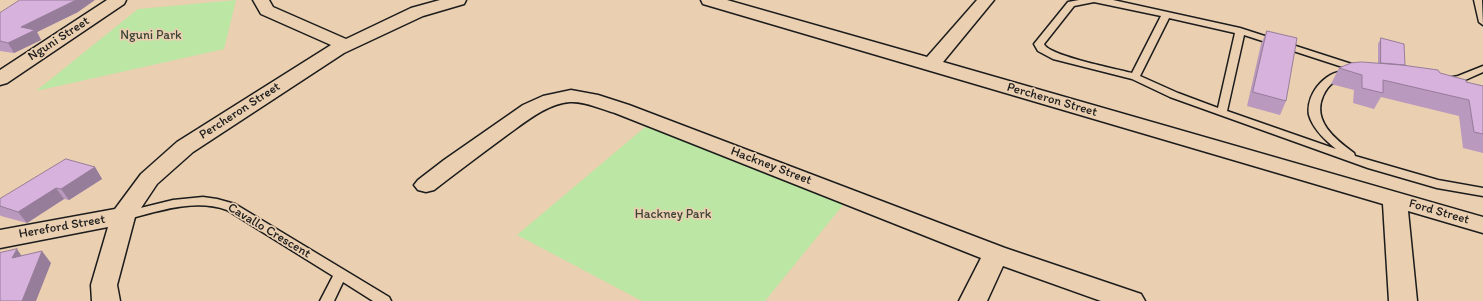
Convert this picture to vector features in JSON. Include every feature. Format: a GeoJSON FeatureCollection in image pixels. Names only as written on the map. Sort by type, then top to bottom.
{"type":"FeatureCollection","features":[{"type":"Feature","properties":{"kind":"street","name":"Nguni Street"},"geometry":{"type":"LineString","coordinates":[[0,79],[118,0]]}},
{"type":"Feature","properties":{"kind":"street"},"geometry":{"type":"LineString","coordinates":[[261,0],[267,10],[345,45]]}},
{"type":"Feature","properties":{"kind":"street","name":"Percheron Street"},"geometry":{"type":"LineString","coordinates":[[106,301],[104,285],[123,216],[149,179],[185,147],[345,45],[417,12],[458,0]]}},
{"type":"Feature","properties":{"kind":"street","name":"Percheron Street"},"geometry":{"type":"LineString","coordinates":[[709,0],[739,3],[932,65],[1395,199]]}},
{"type":"Feature","properties":{"kind":"street"},"geometry":{"type":"LineString","coordinates":[[932,65],[986,0]]}},
{"type":"Feature","properties":{"kind":"street","name":"Hackney Street"},"geometry":{"type":"LineString","coordinates":[[426,184],[526,112],[557,98],[572,96],[622,109],[996,254],[1131,301]]}},
{"type":"Feature","properties":{"kind":"street"},"geometry":{"type":"LineString","coordinates":[[1395,199],[1403,301]]}},
{"type":"Feature","properties":{"kind":"street","name":"Ford Street"},"geometry":{"type":"LineString","coordinates":[[1395,199],[1483,225]]}},
{"type":"Feature","properties":{"kind":"street","name":"Hereford Street"},"geometry":{"type":"LineString","coordinates":[[0,239],[123,216]]}},
{"type":"Feature","properties":{"kind":"street"},"geometry":{"type":"LineString","coordinates":[[972,301],[996,254]]}},
{"type":"Feature","properties":{"kind":"lane"},"geometry":{"type":"LineString","coordinates":[[1372,166],[1350,155],[1335,143],[1322,128],[1314,108],[1320,87],[1330,79],[1343,75],[1369,72],[1240,32],[1111,2],[1094,0],[1070,4],[1039,44],[1041,49],[1056,57],[1135,78],[1174,95],[1222,113],[1372,166],[1437,184],[1483,192]]}},
{"type":"Feature","properties":{"kind":"lane"},"geometry":{"type":"LineString","coordinates":[[1478,0],[1483,22]]}},
{"type":"Feature","properties":{"kind":"lane"},"geometry":{"type":"LineString","coordinates":[[1135,78],[1166,16]]}},
{"type":"Feature","properties":{"kind":"lane"},"geometry":{"type":"LineString","coordinates":[[1222,113],[1240,32]]}},
{"type":"Feature","properties":{"kind":"lane"},"geometry":{"type":"LineString","coordinates":[[1454,90],[1437,84],[1480,73]]}},
{"type":"Feature","properties":{"kind":"lane","name":"Cavallo Crescent"},"geometry":{"type":"LineString","coordinates":[[123,216],[185,202],[204,200],[219,203],[231,207],[384,301]]}},
{"type":"Feature","properties":{"kind":"lane"},"geometry":{"type":"LineString","coordinates":[[327,301],[340,274]]}},
{"type":"Feature","properties":{"kind":"green space","name":"Nguni Park"},"geometry":{"type":"Polygon","coordinates":[[[236,0],[224,49],[36,91],[138,9],[236,0]]]}},
{"type":"Feature","properties":{"kind":"green space","name":"Hackney Park"},"geometry":{"type":"Polygon","coordinates":[[[657,117],[852,194],[765,301],[642,301],[517,235],[657,117]]]}},
{"type":"Feature","properties":{"kind":"building"},"geometry":{"type":"Polygon","coordinates":[[[20,0],[76,0],[21,27],[35,30],[8,43],[0,41],[0,13],[20,0]]]}},
{"type":"Feature","properties":{"kind":"building"},"geometry":{"type":"Polygon","coordinates":[[[1267,31],[1297,38],[1286,101],[1253,92],[1267,31]]]}},
{"type":"Feature","properties":{"kind":"building"},"geometry":{"type":"Polygon","coordinates":[[[1381,38],[1404,44],[1405,65],[1381,63],[1381,38]]]}},
{"type":"Feature","properties":{"kind":"building"},"geometry":{"type":"Polygon","coordinates":[[[1362,62],[1402,65],[1438,70],[1440,73],[1483,86],[1483,134],[1474,132],[1469,100],[1383,80],[1383,93],[1362,88],[1362,75],[1339,68],[1351,63],[1362,62]]]}},
{"type":"Feature","properties":{"kind":"building"},"geometry":{"type":"Polygon","coordinates":[[[66,159],[95,167],[61,189],[56,188],[18,212],[0,206],[0,199],[66,159]]]}},
{"type":"Feature","properties":{"kind":"building"},"geometry":{"type":"Polygon","coordinates":[[[17,249],[12,258],[42,251],[22,301],[0,301],[0,253],[17,249]]]}}]}
